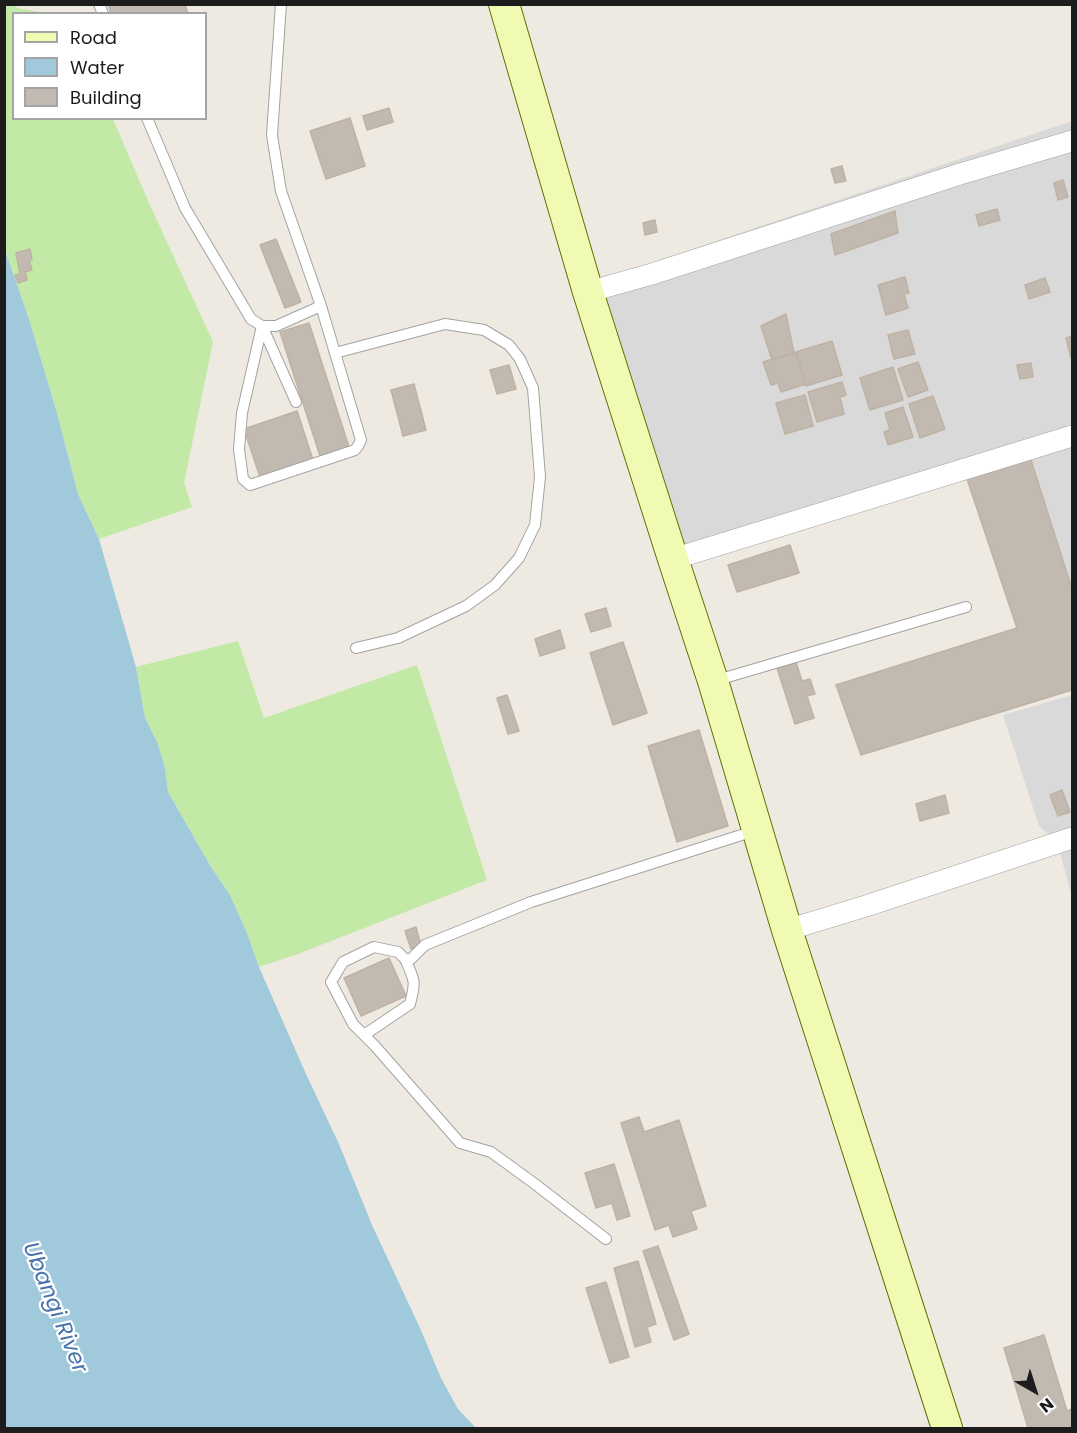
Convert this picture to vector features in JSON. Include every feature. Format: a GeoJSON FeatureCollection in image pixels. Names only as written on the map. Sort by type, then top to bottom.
{"type":"FeatureCollection","features":[{"type":"Feature","properties":{"kind":"street"},"geometry":{"type":"LineString","coordinates":[[504,4],[588,292],[713,681],[788,930],[946,1428]]}},
{"type":"Feature","properties":{"kind":"street"},"geometry":{"type":"LineString","coordinates":[[588,292],[652,274],[960,174],[1072,141]]}},
{"type":"Feature","properties":{"kind":"street"},"geometry":{"type":"LineString","coordinates":[[673,559],[1072,436]]}},
{"type":"Feature","properties":{"kind":"street"},"geometry":{"type":"LineString","coordinates":[[788,930],[1072,838]]}},
{"type":"Feature","properties":{"kind":"lane"},"geometry":{"type":"LineString","coordinates":[[262,326],[242,413],[239,448],[243,479],[250,485],[355,450],[361,440],[321,306],[281,191],[272,135],[281,4]]}},
{"type":"Feature","properties":{"kind":"lane"},"geometry":{"type":"LineString","coordinates":[[148,120],[185,208],[250,319],[262,326],[276,326],[321,306]]}},
{"type":"Feature","properties":{"kind":"lane"},"geometry":{"type":"LineString","coordinates":[[334,353],[445,324],[484,330],[508,345],[520,359],[532,388],[540,477],[535,525],[519,558],[495,585],[466,606],[398,638],[356,648]]}},
{"type":"Feature","properties":{"kind":"lane"},"geometry":{"type":"LineString","coordinates":[[262,326],[296,402]]}},
{"type":"Feature","properties":{"kind":"lane"},"geometry":{"type":"LineString","coordinates":[[713,681],[966,607]]}},
{"type":"Feature","properties":{"kind":"lane"},"geometry":{"type":"LineString","coordinates":[[405,959],[411,959],[425,945],[531,902],[758,830]]}},
{"type":"Feature","properties":{"kind":"lane"},"geometry":{"type":"LineString","coordinates":[[364,1035],[410,1004],[415,984],[413,975],[405,959],[398,952],[374,947],[344,962],[331,982],[353,1024],[460,1143],[491,1152],[606,1239]]}},
{"type":"Feature","properties":{"kind":"shaded area"},"geometry":{"type":"Polygon","coordinates":[[[1072,121],[1072,619],[1024,456],[682,560],[598,281],[1072,121]]]}},
{"type":"Feature","properties":{"kind":"shaded area"},"geometry":{"type":"Polygon","coordinates":[[[1072,695],[1072,897],[1057,842],[1039,826],[1003,715],[1072,695]]]}},
{"type":"Feature","properties":{"kind":"green space"},"geometry":{"type":"Polygon","coordinates":[[[4,5],[16,5],[17,8],[39,12],[12,12],[12,120],[113,120],[213,342],[184,483],[192,507],[99,539],[78,494],[29,319],[5,250],[4,5]]]}},
{"type":"Feature","properties":{"kind":"green space"},"geometry":{"type":"Polygon","coordinates":[[[238,641],[264,718],[417,665],[487,880],[259,967],[230,895],[211,867],[168,792],[165,768],[158,744],[145,718],[136,667],[238,641]]]}},
{"type":"Feature","properties":{"kind":"water","name":"Ubangi River"},"geometry":{"type":"Polygon","coordinates":[[[5,250],[29,319],[78,494],[99,539],[136,667],[145,718],[158,744],[165,768],[168,792],[211,867],[230,895],[259,967],[441,1378],[458,1409],[476,1428],[5,1428],[5,250]]]}},
{"type":"Feature","properties":{"kind":"building"},"geometry":{"type":"Polygon","coordinates":[[[108,4],[185,4],[187,12],[110,12],[108,4]]]}},
{"type":"Feature","properties":{"kind":"building"},"geometry":{"type":"Polygon","coordinates":[[[389,108],[393,122],[367,130],[363,116],[389,108]]]}},
{"type":"Feature","properties":{"kind":"building"},"geometry":{"type":"Polygon","coordinates":[[[350,118],[365,166],[326,179],[310,131],[350,118]]]}},
{"type":"Feature","properties":{"kind":"building"},"geometry":{"type":"Polygon","coordinates":[[[842,166],[846,181],[835,183],[831,169],[842,166]]]}},
{"type":"Feature","properties":{"kind":"building"},"geometry":{"type":"Polygon","coordinates":[[[1063,180],[1068,197],[1058,200],[1054,183],[1063,180]]]}},
{"type":"Feature","properties":{"kind":"building"},"geometry":{"type":"Polygon","coordinates":[[[997,209],[1000,220],[979,226],[976,215],[997,209]]]}},
{"type":"Feature","properties":{"kind":"building"},"geometry":{"type":"Polygon","coordinates":[[[895,211],[898,233],[835,255],[831,234],[895,211]]]}},
{"type":"Feature","properties":{"kind":"building"},"geometry":{"type":"Polygon","coordinates":[[[655,220],[657,232],[645,235],[643,223],[655,220]]]}},
{"type":"Feature","properties":{"kind":"building"},"geometry":{"type":"Polygon","coordinates":[[[276,239],[301,302],[285,308],[260,245],[276,239]]]}},
{"type":"Feature","properties":{"kind":"building"},"geometry":{"type":"Polygon","coordinates":[[[30,249],[32,260],[29,260],[32,270],[25,272],[27,280],[18,283],[15,275],[20,274],[16,253],[30,249]]]}},
{"type":"Feature","properties":{"kind":"building"},"geometry":{"type":"Polygon","coordinates":[[[905,277],[909,293],[904,294],[908,308],[886,315],[878,285],[905,277]]]}},
{"type":"Feature","properties":{"kind":"building"},"geometry":{"type":"Polygon","coordinates":[[[1045,278],[1050,292],[1029,299],[1025,285],[1045,278]]]}},
{"type":"Feature","properties":{"kind":"building"},"geometry":{"type":"Polygon","coordinates":[[[786,314],[794,353],[772,360],[761,326],[786,314]]]}},
{"type":"Feature","properties":{"kind":"building"},"geometry":{"type":"Polygon","coordinates":[[[309,323],[349,447],[320,456],[280,332],[309,323]]]}},
{"type":"Feature","properties":{"kind":"building"},"geometry":{"type":"Polygon","coordinates":[[[908,330],[915,354],[894,359],[888,335],[908,330]]]}},
{"type":"Feature","properties":{"kind":"building"},"geometry":{"type":"Polygon","coordinates":[[[1072,336],[1072,358],[1071,358],[1066,338],[1072,336]]]}},
{"type":"Feature","properties":{"kind":"building"},"geometry":{"type":"Polygon","coordinates":[[[832,341],[842,375],[806,386],[796,352],[832,341]]]}},
{"type":"Feature","properties":{"kind":"building"},"geometry":{"type":"Polygon","coordinates":[[[796,352],[806,384],[781,392],[778,383],[771,385],[763,362],[796,352]]]}},
{"type":"Feature","properties":{"kind":"building"},"geometry":{"type":"Polygon","coordinates":[[[918,362],[928,390],[908,397],[898,369],[918,362]]]}},
{"type":"Feature","properties":{"kind":"building"},"geometry":{"type":"Polygon","coordinates":[[[1031,363],[1033,377],[1020,379],[1017,365],[1031,363]]]}},
{"type":"Feature","properties":{"kind":"building"},"geometry":{"type":"Polygon","coordinates":[[[509,365],[516,389],[497,394],[490,370],[509,365]]]}},
{"type":"Feature","properties":{"kind":"building"},"geometry":{"type":"Polygon","coordinates":[[[893,367],[903,400],[870,410],[860,378],[893,367]]]}},
{"type":"Feature","properties":{"kind":"building"},"geometry":{"type":"Polygon","coordinates":[[[842,382],[846,395],[840,397],[844,414],[817,422],[808,392],[842,382]]]}},
{"type":"Feature","properties":{"kind":"building"},"geometry":{"type":"Polygon","coordinates":[[[414,384],[426,430],[403,436],[391,390],[414,384]]]}},
{"type":"Feature","properties":{"kind":"building"},"geometry":{"type":"Polygon","coordinates":[[[805,395],[813,426],[785,434],[776,403],[805,395]]]}},
{"type":"Feature","properties":{"kind":"building"},"geometry":{"type":"Polygon","coordinates":[[[933,396],[945,429],[920,438],[909,404],[933,396]]]}},
{"type":"Feature","properties":{"kind":"building"},"geometry":{"type":"Polygon","coordinates":[[[903,407],[913,437],[888,445],[884,432],[890,430],[885,413],[903,407]]]}},
{"type":"Feature","properties":{"kind":"building"},"geometry":{"type":"Polygon","coordinates":[[[297,411],[314,463],[261,480],[244,429],[297,411]]]}},
{"type":"Feature","properties":{"kind":"building"},"geometry":{"type":"Polygon","coordinates":[[[1030,457],[1072,589],[1072,690],[861,755],[836,685],[1017,628],[967,479],[1030,457]]]}},
{"type":"Feature","properties":{"kind":"building"},"geometry":{"type":"Polygon","coordinates":[[[790,545],[799,573],[737,592],[728,565],[790,545]]]}},
{"type":"Feature","properties":{"kind":"building"},"geometry":{"type":"Polygon","coordinates":[[[606,608],[611,626],[591,632],[585,614],[606,608]]]}},
{"type":"Feature","properties":{"kind":"building"},"geometry":{"type":"Polygon","coordinates":[[[560,630],[565,648],[540,656],[535,639],[560,630]]]}},
{"type":"Feature","properties":{"kind":"building"},"geometry":{"type":"Polygon","coordinates":[[[623,642],[647,713],[613,725],[590,653],[623,642]]]}},
{"type":"Feature","properties":{"kind":"building"},"geometry":{"type":"Polygon","coordinates":[[[796,662],[802,681],[810,679],[815,694],[807,696],[814,718],[795,724],[777,668],[796,662]]]}},
{"type":"Feature","properties":{"kind":"building"},"geometry":{"type":"Polygon","coordinates":[[[507,695],[519,731],[508,734],[497,698],[507,695]]]}},
{"type":"Feature","properties":{"kind":"building"},"geometry":{"type":"Polygon","coordinates":[[[699,730],[728,826],[677,842],[648,746],[699,730]]]}},
{"type":"Feature","properties":{"kind":"building"},"geometry":{"type":"Polygon","coordinates":[[[1062,790],[1070,812],[1058,816],[1050,795],[1062,790]]]}},
{"type":"Feature","properties":{"kind":"building"},"geometry":{"type":"Polygon","coordinates":[[[945,795],[949,813],[920,821],[916,804],[945,795]]]}},
{"type":"Feature","properties":{"kind":"building"},"geometry":{"type":"Polygon","coordinates":[[[416,927],[421,946],[411,949],[405,931],[416,927]]]}},
{"type":"Feature","properties":{"kind":"building"},"geometry":{"type":"Polygon","coordinates":[[[389,958],[406,996],[361,1016],[344,978],[389,958]]]}},
{"type":"Feature","properties":{"kind":"building"},"geometry":{"type":"Polygon","coordinates":[[[639,1117],[644,1132],[679,1120],[706,1206],[691,1211],[697,1229],[673,1237],[669,1225],[655,1230],[621,1123],[639,1117]]]}},
{"type":"Feature","properties":{"kind":"building"},"geometry":{"type":"Polygon","coordinates":[[[614,1164],[630,1216],[617,1220],[612,1203],[596,1208],[585,1173],[614,1164]]]}},
{"type":"Feature","properties":{"kind":"building"},"geometry":{"type":"Polygon","coordinates":[[[658,1246],[689,1334],[674,1340],[643,1251],[658,1246]]]}},
{"type":"Feature","properties":{"kind":"building"},"geometry":{"type":"Polygon","coordinates":[[[638,1261],[656,1324],[647,1327],[651,1342],[635,1347],[614,1268],[638,1261]]]}},
{"type":"Feature","properties":{"kind":"building"},"geometry":{"type":"Polygon","coordinates":[[[606,1282],[629,1357],[610,1363],[586,1288],[606,1282]]]}},
{"type":"Feature","properties":{"kind":"building"},"geometry":{"type":"Polygon","coordinates":[[[1044,1335],[1067,1411],[1072,1409],[1072,1428],[1028,1428],[1004,1348],[1044,1335]]]}}]}
